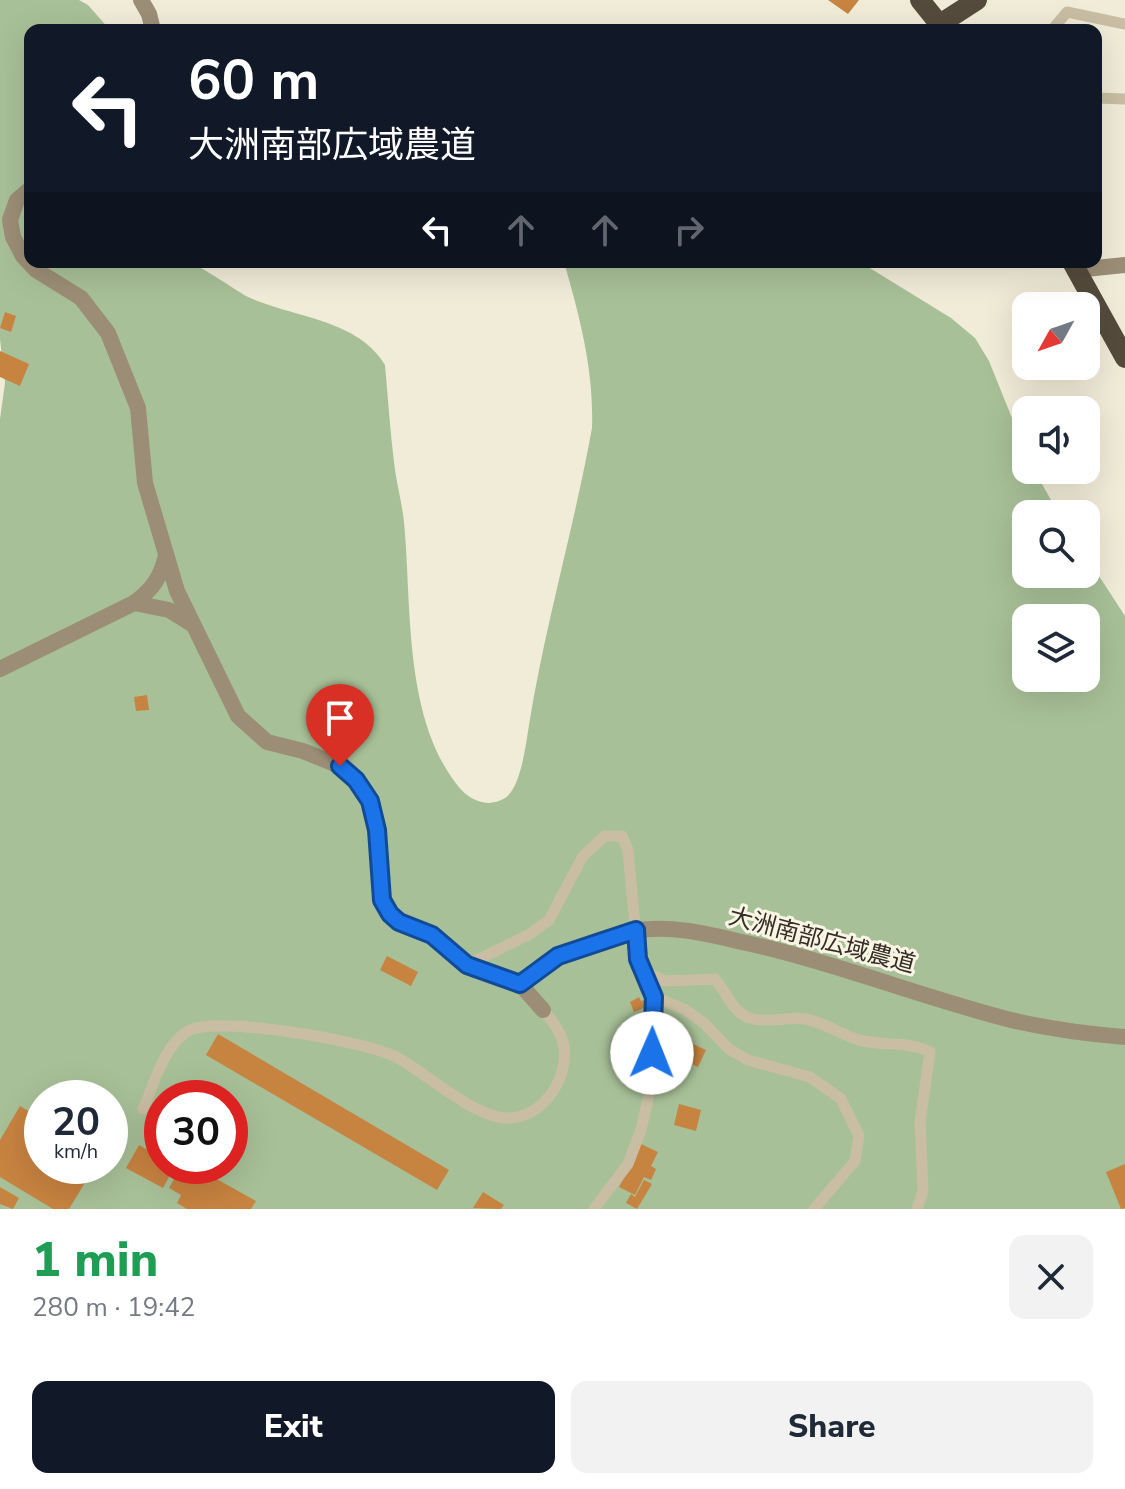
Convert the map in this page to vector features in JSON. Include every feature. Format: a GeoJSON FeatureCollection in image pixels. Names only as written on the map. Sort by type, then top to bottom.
{"type":"FeatureCollection","features":[{"type":"Feature","properties":{"kind":"highway"},"geometry":{"type":"LineString","coordinates":[[920,0],[940,24]]}},
{"type":"Feature","properties":{"kind":"highway"},"geometry":{"type":"LineString","coordinates":[[946,24],[977,0]]}},
{"type":"Feature","properties":{"kind":"highway"},"geometry":{"type":"LineString","coordinates":[[1075,268],[1125,358]]}},
{"type":"Feature","properties":{"kind":"street"},"geometry":{"type":"LineString","coordinates":[[141,0],[152,24]]}},
{"type":"Feature","properties":{"kind":"street"},"geometry":{"type":"LineString","coordinates":[[1057,24],[1067,12],[1125,24]]}},
{"type":"Feature","properties":{"kind":"street"},"geometry":{"type":"LineString","coordinates":[[1102,98],[1125,99]]}},
{"type":"Feature","properties":{"kind":"street"},"geometry":{"type":"LineString","coordinates":[[24,194],[17,200],[10,220],[13,237],[24,257]]}},
{"type":"Feature","properties":{"kind":"street"},"geometry":{"type":"LineString","coordinates":[[1102,265],[1125,265]]}},
{"type":"Feature","properties":{"kind":"street"},"geometry":{"type":"LineString","coordinates":[[34,268],[81,298],[108,333],[138,408],[145,483],[177,591],[238,716],[267,742],[303,751],[340,766],[356,780],[370,801],[382,900],[390,914],[399,922],[432,935],[467,965],[520,984],[558,1028],[564,1046],[564,1065],[557,1085],[544,1103],[526,1116],[505,1118],[480,1109],[396,1057],[369,1046],[249,1027],[203,1025],[187,1032],[174,1044],[143,1109]]}},
{"type":"Feature","properties":{"kind":"street"},"geometry":{"type":"LineString","coordinates":[[0,669],[134,603],[151,590],[161,576],[167,554]]}},
{"type":"Feature","properties":{"kind":"street"},"geometry":{"type":"LineString","coordinates":[[134,603],[169,610],[190,623]]}},
{"type":"Feature","properties":{"kind":"street"},"geometry":{"type":"LineString","coordinates":[[467,965],[530,934],[549,920],[583,856],[605,836],[622,836],[628,850],[638,959],[647,973],[654,997],[653,1077],[641,1130],[628,1164],[594,1209]]}},
{"type":"Feature","properties":{"kind":"street","name":"大洲南部広域農道"},"geometry":{"type":"LineString","coordinates":[[520,984],[558,956],[636,930],[664,930],[725,938],[791,952],[1011,1020],[1067,1032],[1125,1037]]}},
{"type":"Feature","properties":{"kind":"street"},"geometry":{"type":"LineString","coordinates":[[647,973],[665,981],[715,979],[723,988],[731,1007],[748,1019],[803,1018],[830,1025],[863,1041],[914,1044],[930,1052],[920,1122],[923,1191],[917,1209]]}},
{"type":"Feature","properties":{"kind":"street"},"geometry":{"type":"LineString","coordinates":[[654,997],[684,1009],[704,1023],[729,1049],[748,1060],[810,1077],[841,1099],[859,1136],[855,1161],[814,1209]]}},
{"type":"Feature","properties":{"kind":"green space"},"geometry":{"type":"Polygon","coordinates":[[[0,0],[79,0],[88,5],[105,24],[24,24],[24,268],[201,268],[246,296],[341,328],[373,349],[385,365],[394,462],[404,522],[413,659],[427,727],[440,758],[458,786],[473,799],[492,803],[511,793],[522,764],[543,650],[592,428],[588,365],[566,268],[870,268],[951,318],[975,338],[989,361],[1012,418],[1012,484],[1042,484],[1051,500],[1012,500],[1012,588],[1100,588],[1100,578],[1125,616],[1125,1209],[0,1209],[0,419],[5,383],[0,339],[0,0]]]}},
{"type":"Feature","properties":{"kind":"building"},"geometry":{"type":"Polygon","coordinates":[[[828,0],[859,0],[848,14],[828,0]]]}},
{"type":"Feature","properties":{"kind":"building"},"geometry":{"type":"Polygon","coordinates":[[[5,312],[16,316],[11,332],[0,328],[5,312]]]}},
{"type":"Feature","properties":{"kind":"building"},"geometry":{"type":"Polygon","coordinates":[[[0,351],[29,364],[20,386],[0,377],[0,351]]]}},
{"type":"Feature","properties":{"kind":"building"},"geometry":{"type":"Polygon","coordinates":[[[147,695],[149,710],[136,711],[134,697],[147,695]]]}},
{"type":"Feature","properties":{"kind":"building"},"geometry":{"type":"Polygon","coordinates":[[[387,956],[418,972],[411,986],[380,970],[387,956]]]}},
{"type":"Feature","properties":{"kind":"building"},"geometry":{"type":"Polygon","coordinates":[[[639,997],[641,1001],[648,998],[651,1005],[634,1012],[630,1002],[639,997]]]}},
{"type":"Feature","properties":{"kind":"building"},"geometry":{"type":"Polygon","coordinates":[[[218,1034],[449,1170],[437,1190],[206,1055],[218,1034]]]}},
{"type":"Feature","properties":{"kind":"building"},"geometry":{"type":"Polygon","coordinates":[[[693,1044],[706,1050],[698,1067],[685,1061],[693,1044]]]}},
{"type":"Feature","properties":{"kind":"building"},"geometry":{"type":"Polygon","coordinates":[[[679,1104],[701,1110],[696,1131],[674,1125],[679,1104]]]}},
{"type":"Feature","properties":{"kind":"building"},"geometry":{"type":"Polygon","coordinates":[[[20,1106],[24,1108],[24,1184],[84,1184],[69,1209],[53,1209],[0,1177],[0,1140],[20,1106]]]}},
{"type":"Feature","properties":{"kind":"building"},"geometry":{"type":"Polygon","coordinates":[[[641,1144],[658,1152],[651,1166],[656,1169],[651,1180],[644,1177],[635,1195],[619,1187],[641,1144]]]}},
{"type":"Feature","properties":{"kind":"building"},"geometry":{"type":"Polygon","coordinates":[[[139,1145],[144,1148],[144,1178],[128,1169],[139,1145]]]}},
{"type":"Feature","properties":{"kind":"building"},"geometry":{"type":"Polygon","coordinates":[[[1125,1164],[1125,1208],[1121,1209],[1106,1172],[1125,1164]]]}},
{"type":"Feature","properties":{"kind":"building"},"geometry":{"type":"Polygon","coordinates":[[[644,1180],[652,1184],[637,1209],[626,1203],[631,1194],[635,1197],[644,1180]]]}},
{"type":"Feature","properties":{"kind":"building"},"geometry":{"type":"Polygon","coordinates":[[[171,1184],[226,1184],[256,1201],[251,1209],[187,1209],[177,1203],[181,1195],[169,1188],[171,1184]]]}},
{"type":"Feature","properties":{"kind":"building"},"geometry":{"type":"Polygon","coordinates":[[[0,1187],[19,1198],[13,1209],[0,1204],[0,1187]]]}},
{"type":"Feature","properties":{"kind":"building"},"geometry":{"type":"Polygon","coordinates":[[[483,1192],[504,1205],[501,1209],[473,1208],[483,1192]]]}},
{"type":"Feature","properties":{"kind":"route"},"geometry":{"type":"LineString","coordinates":[[340,766],[356,780],[370,801],[377,830],[382,900],[390,914],[399,922],[432,935],[467,965],[520,984],[558,956],[592,942],[636,930],[638,959],[647,973],[654,997],[652,1053]]}}]}
